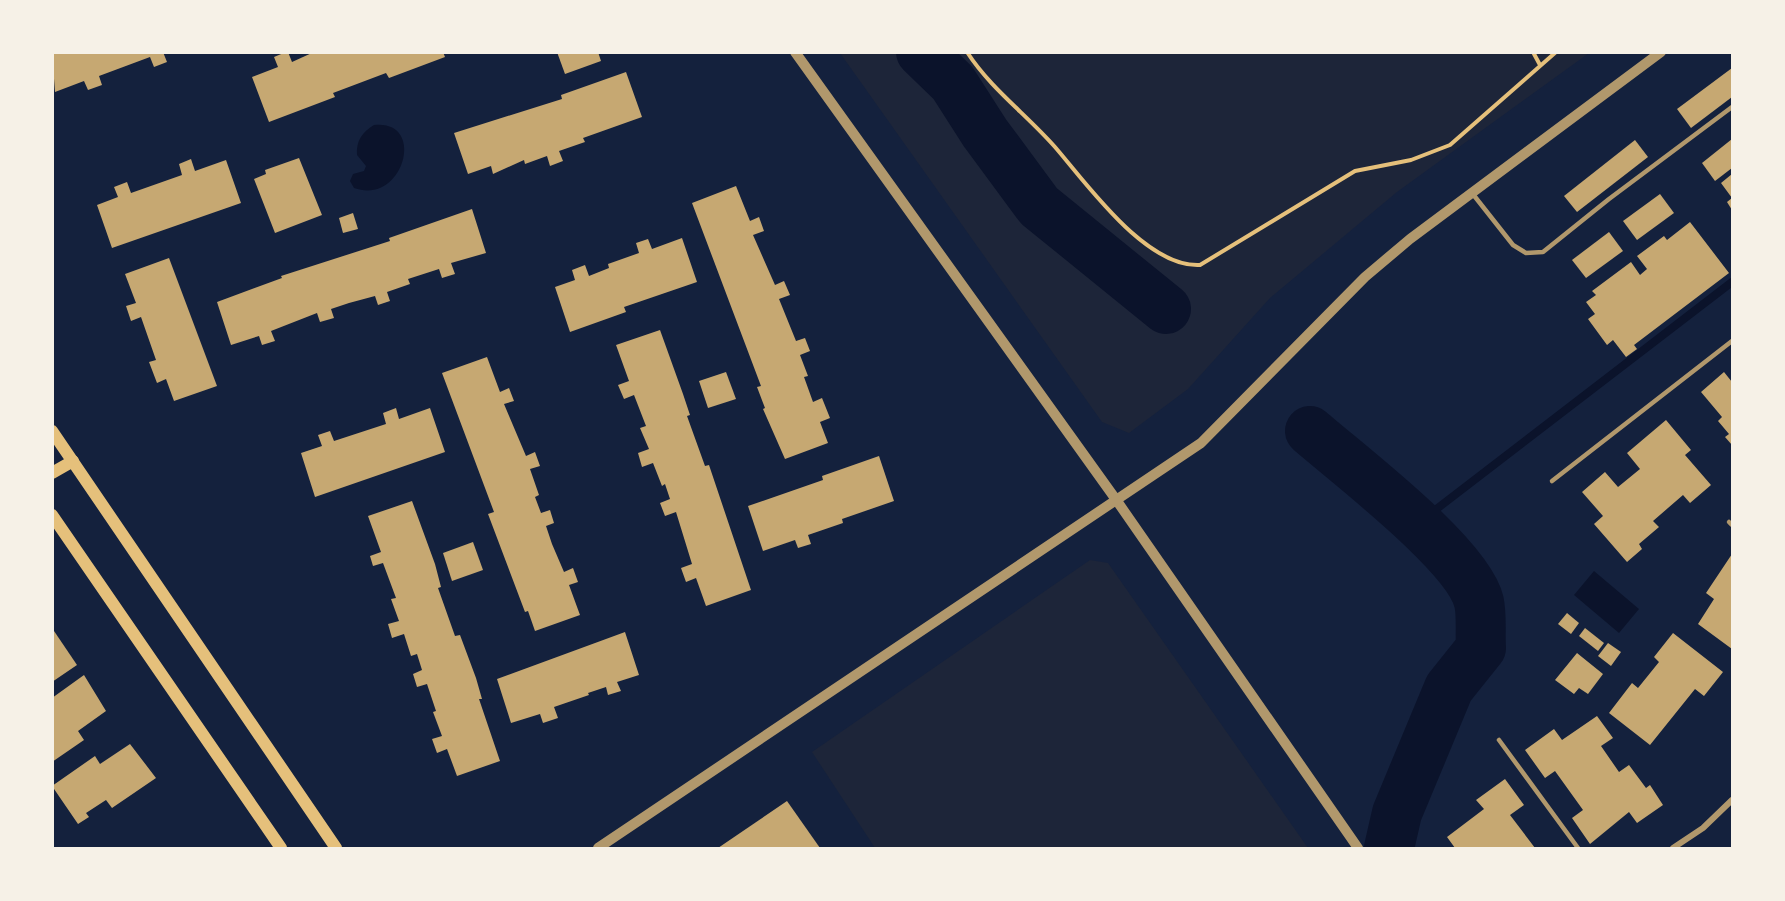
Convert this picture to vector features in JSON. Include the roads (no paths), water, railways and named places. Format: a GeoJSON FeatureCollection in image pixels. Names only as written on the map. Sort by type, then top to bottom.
{"type":"FeatureCollection","features":[{"type":"Feature","properties":{"kind":"main road"},"geometry":{"type":"LineString","coordinates":[[52,431],[336,849]]}},
{"type":"Feature","properties":{"kind":"main road"},"geometry":{"type":"LineString","coordinates":[[52,473],[73,461]]}},
{"type":"Feature","properties":{"kind":"main road"},"geometry":{"type":"LineString","coordinates":[[52,515],[281,849]]}},
{"type":"Feature","properties":{"kind":"street"},"geometry":{"type":"LineString","coordinates":[[795,52],[1117,501],[1358,849]]}},
{"type":"Feature","properties":{"kind":"street"},"geometry":{"type":"LineString","coordinates":[[598,849],[1117,501],[1201,442],[1365,277],[1410,239],[1661,52]]}},
{"type":"Feature","properties":{"kind":"street"},"geometry":{"type":"LineString","coordinates":[[1673,849],[1703,828],[1732,800]]}},
{"type":"Feature","properties":{"kind":"lane"},"geometry":{"type":"LineString","coordinates":[[1472,193],[1513,245],[1526,253],[1543,252],[1609,199],[1732,108]]}},
{"type":"Feature","properties":{"kind":"lane"},"geometry":{"type":"LineString","coordinates":[[1552,481],[1732,341]]}},
{"type":"Feature","properties":{"kind":"lane"},"geometry":{"type":"LineString","coordinates":[[1499,740],[1578,849]]}},
{"type":"Feature","properties":{"kind":"waterway"},"geometry":{"type":"LineString","coordinates":[[921,52],[953,83],[985,133],[1039,206],[1166,309]]}},
{"type":"Feature","properties":{"kind":"waterway"},"geometry":{"type":"LineString","coordinates":[[1417,524],[1732,282]]}},
{"type":"Feature","properties":{"kind":"waterway"},"geometry":{"type":"LineString","coordinates":[[1310,431],[1431,536],[1470,583],[1479,602],[1481,648],[1449,688],[1397,813],[1389,848]]}}]}
